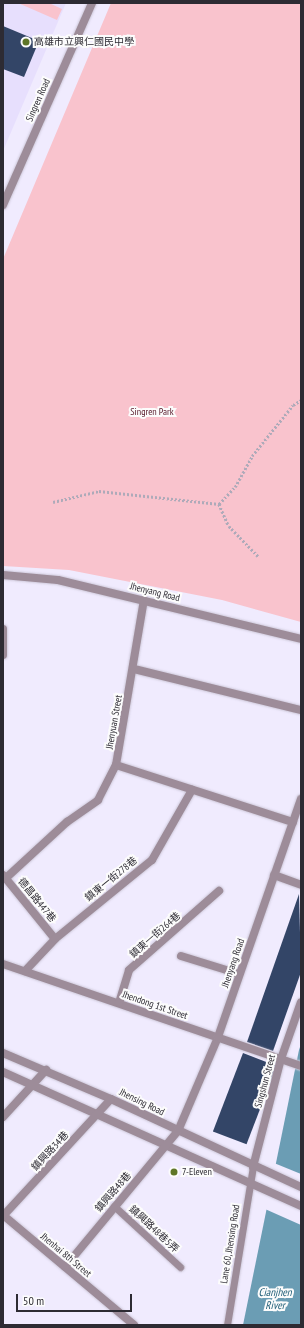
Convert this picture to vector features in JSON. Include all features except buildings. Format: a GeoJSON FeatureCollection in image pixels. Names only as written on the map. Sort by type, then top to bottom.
{"type":"FeatureCollection","features":[{"type":"Feature","properties":{"kind":"street","name":"Singren Road"},"geometry":{"type":"LineString","coordinates":[[3,205],[92,3]]}},
{"type":"Feature","properties":{"kind":"street","name":"Jhenyang Road"},"geometry":{"type":"LineString","coordinates":[[3,575],[58,580],[301,638]]}},
{"type":"Feature","properties":{"kind":"street","name":"Jhenyuan Street"},"geometry":{"type":"LineString","coordinates":[[4,876],[67,822],[98,800],[116,765],[134,669],[144,600]]}},
{"type":"Feature","properties":{"kind":"street"},"geometry":{"type":"LineString","coordinates":[[3,629],[3,655]]}},
{"type":"Feature","properties":{"kind":"street"},"geometry":{"type":"LineString","coordinates":[[134,669],[301,710]]}},
{"type":"Feature","properties":{"kind":"street"},"geometry":{"type":"LineString","coordinates":[[116,765],[293,822]]}},
{"type":"Feature","properties":{"kind":"street","name":"鎮東一街278巷"},"geometry":{"type":"LineString","coordinates":[[25,971],[55,939],[152,860],[192,790]]}},
{"type":"Feature","properties":{"kind":"street","name":"Jhenyang Road"},"geometry":{"type":"LineString","coordinates":[[178,1131],[218,1037],[301,799]]}},
{"type":"Feature","properties":{"kind":"street"},"geometry":{"type":"LineString","coordinates":[[274,875],[301,885]]}},
{"type":"Feature","properties":{"kind":"street","name":"德昌路447巷"},"geometry":{"type":"LineString","coordinates":[[4,876],[55,939]]}},
{"type":"Feature","properties":{"kind":"street","name":"鎮東一街264巷"},"geometry":{"type":"LineString","coordinates":[[119,1003],[129,970],[219,891]]}},
{"type":"Feature","properties":{"kind":"street"},"geometry":{"type":"LineString","coordinates":[[181,956],[240,974]]}},
{"type":"Feature","properties":{"kind":"street","name":"Jhendong 1st Street"},"geometry":{"type":"LineString","coordinates":[[3,964],[301,1066]]}},
{"type":"Feature","properties":{"kind":"street","name":"Singshun Street"},"geometry":{"type":"LineString","coordinates":[[253,1167],[281,1059],[301,1002]]}},
{"type":"Feature","properties":{"kind":"street","name":"Jhensing Road"},"geometry":{"type":"LineString","coordinates":[[3,1053],[46,1070],[111,1099],[253,1167],[301,1187]]}},
{"type":"Feature","properties":{"kind":"street"},"geometry":{"type":"LineString","coordinates":[[3,1117],[46,1070]]}},
{"type":"Feature","properties":{"kind":"street"},"geometry":{"type":"LineString","coordinates":[[3,1072],[99,1112],[167,1146],[301,1206]]}},
{"type":"Feature","properties":{"kind":"street","name":"鎮興路34巷"},"geometry":{"type":"LineString","coordinates":[[3,1216],[111,1099]]}},
{"type":"Feature","properties":{"kind":"street","name":"鎮興路48巷"},"geometry":{"type":"LineString","coordinates":[[65,1267],[114,1206],[167,1146],[178,1131]]}},
{"type":"Feature","properties":{"kind":"street","name":"Jhenhai 8th Street"},"geometry":{"type":"LineString","coordinates":[[3,1216],[134,1325]]}},
{"type":"Feature","properties":{"kind":"lane","name":"Lane 60, Jhensing Road"},"geometry":{"type":"LineString","coordinates":[[227,1325],[253,1167]]}},
{"type":"Feature","properties":{"kind":"lane","name":"鎮興路48巷5弄"},"geometry":{"type":"LineString","coordinates":[[114,1206],[180,1268]]}},
{"type":"Feature","properties":{"kind":"path"},"geometry":{"type":"LineString","coordinates":[[219,504],[235,487],[252,456],[293,405],[301,400]]}},
{"type":"Feature","properties":{"kind":"path"},"geometry":{"type":"LineString","coordinates":[[53,502],[99,491],[219,504]]}},
{"type":"Feature","properties":{"kind":"path"},"geometry":{"type":"LineString","coordinates":[[219,504],[229,526],[258,556]]}},
{"type":"Feature","properties":{"kind":"shaded area","name":"高雄市立興仁國民中學"},"geometry":{"type":"Polygon","coordinates":[[[3,3],[66,3],[3,151],[3,3]]]}},
{"type":"Feature","properties":{"kind":"green space"},"geometry":{"type":"Polygon","coordinates":[[[18,3],[49,3],[62,9],[57,20],[18,3]]]}},
{"type":"Feature","properties":{"kind":"green space","name":"Singren Park"},"geometry":{"type":"Polygon","coordinates":[[[111,3],[301,3],[301,622],[222,600],[69,570],[3,566],[3,259],[111,3]]]}},
{"type":"Feature","properties":{"kind":"water","name":"Cianjhen River"},"geometry":{"type":"Polygon","coordinates":[[[301,1044],[301,1325],[243,1325],[299,1050],[301,1044]]]}},
{"type":"Feature","properties":{"kind":"pier"},"geometry":{"type":"Polygon","coordinates":[[[274,1163],[301,1174],[301,1225],[265,1209],[274,1163]]]}},
{"type":"Feature","properties":{"kind":"place","name":"高雄市立興仁國民中學"},"geometry":{"type":"Point","coordinates":[26,42]}},
{"type":"Feature","properties":{"kind":"place","name":"7-Eleven"},"geometry":{"type":"Point","coordinates":[174,1172]}}]}
